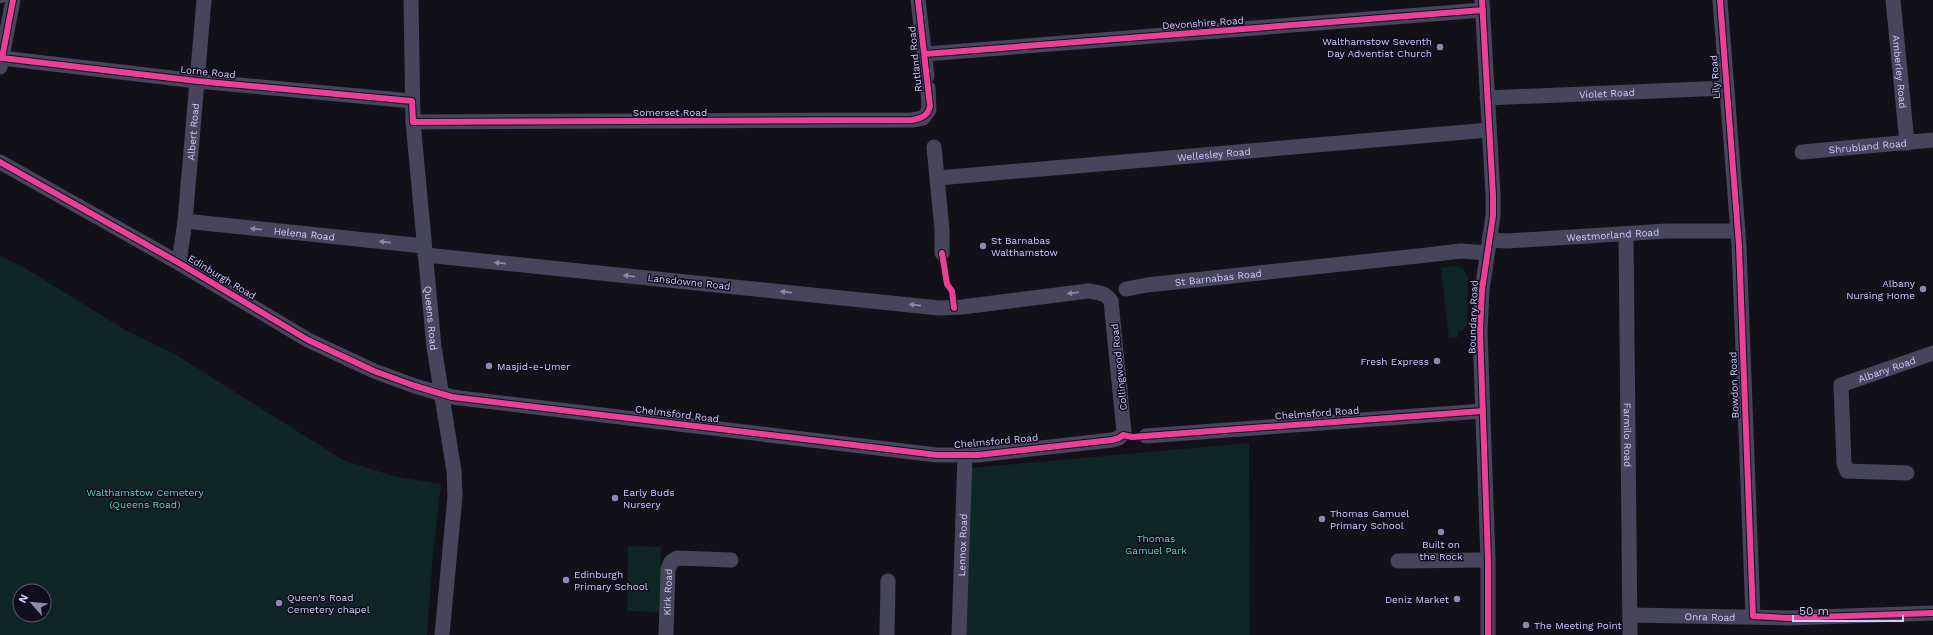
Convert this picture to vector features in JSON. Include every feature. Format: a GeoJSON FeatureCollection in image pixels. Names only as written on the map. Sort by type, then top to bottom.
{"type":"FeatureCollection","features":[{"type":"Feature","properties":{"kind":"street","name":"Albert Road"},"geometry":{"type":"LineString","coordinates":[[179,263],[185,221],[204,0]]}},
{"type":"Feature","properties":{"kind":"street","name":"Queens Road"},"geometry":{"type":"LineString","coordinates":[[411,0],[413,122],[424,250],[440,393],[454,471],[455,496],[442,635]]}},
{"type":"Feature","properties":{"kind":"street","name":"Rutland Road"},"geometry":{"type":"LineString","coordinates":[[918,0],[930,106],[927,114]]}},
{"type":"Feature","properties":{"kind":"street","name":"Lily Road"},"geometry":{"type":"LineString","coordinates":[[1720,0],[1731,153]]}},
{"type":"Feature","properties":{"kind":"street","name":"Amberley Road"},"geometry":{"type":"LineString","coordinates":[[1893,0],[1907,143]]}},
{"type":"Feature","properties":{"kind":"street","name":"Devonshire Road"},"geometry":{"type":"LineString","coordinates":[[925,54],[1483,5]]}},
{"type":"Feature","properties":{"kind":"street","name":"Boundary Road"},"geometry":{"type":"LineString","coordinates":[[1483,5],[1493,216],[1482,290],[1480,331],[1488,560],[1488,635]]}},
{"type":"Feature","properties":{"kind":"street"},"geometry":{"type":"LineString","coordinates":[[1,63],[12,6]]}},
{"type":"Feature","properties":{"kind":"street","name":"Lorne Road"},"geometry":{"type":"LineString","coordinates":[[1,63],[412,101]]}},
{"type":"Feature","properties":{"kind":"street","name":"Violet Road"},"geometry":{"type":"LineString","coordinates":[[1487,98],[1726,88]]}},
{"type":"Feature","properties":{"kind":"street","name":"Somerset Road"},"geometry":{"type":"LineString","coordinates":[[413,122],[912,120],[927,114]]}},
{"type":"Feature","properties":{"kind":"street","name":"Wellesley Road"},"geometry":{"type":"LineString","coordinates":[[938,178],[1489,130]]}},
{"type":"Feature","properties":{"kind":"street","name":"Shrubland Road"},"geometry":{"type":"LineString","coordinates":[[1802,152],[1933,140]]}},
{"type":"Feature","properties":{"kind":"street"},"geometry":{"type":"LineString","coordinates":[[934,147],[938,178],[942,253]]}},
{"type":"Feature","properties":{"kind":"street","name":"Bowdon Road"},"geometry":{"type":"LineString","coordinates":[[1731,153],[1738,231],[1753,616]]}},
{"type":"Feature","properties":{"kind":"street","name":"Edinburgh Road"},"geometry":{"type":"LineString","coordinates":[[0,162],[179,263],[308,340],[374,371],[440,393]]}},
{"type":"Feature","properties":{"kind":"street","name":"Helena Road"},"geometry":{"type":"LineString","coordinates":[[185,221],[424,250]]}},
{"type":"Feature","properties":{"kind":"street","name":"Westmorland Road"},"geometry":{"type":"LineString","coordinates":[[1488,247],[1508,241],[1667,231],[1738,231]]}},
{"type":"Feature","properties":{"kind":"street","name":"Farmilo Road"},"geometry":{"type":"LineString","coordinates":[[1626,234],[1630,635]]}},
{"type":"Feature","properties":{"kind":"street","name":"St Barnabas Road"},"geometry":{"type":"LineString","coordinates":[[1126,289],[1154,284],[1488,247]]}},
{"type":"Feature","properties":{"kind":"street","name":"Lansdowne Road"},"geometry":{"type":"LineString","coordinates":[[424,250],[932,307],[954,308],[1088,291],[1099,292],[1110,299]]}},
{"type":"Feature","properties":{"kind":"street","name":"Collingwood Road"},"geometry":{"type":"LineString","coordinates":[[1110,299],[1125,425],[1123,435]]}},
{"type":"Feature","properties":{"kind":"street","name":"Albany Road"},"geometry":{"type":"LineString","coordinates":[[1907,473],[1847,471],[1844,463],[1841,385],[1933,353]]}},
{"type":"Feature","properties":{"kind":"street","name":"Chelmsford Road"},"geometry":{"type":"LineString","coordinates":[[440,393],[452,397],[929,454],[965,456],[1112,440],[1123,435]]}},
{"type":"Feature","properties":{"kind":"street","name":"Chelmsford Road"},"geometry":{"type":"LineString","coordinates":[[1146,436],[1483,410]]}},
{"type":"Feature","properties":{"kind":"street","name":"Lennox Road"},"geometry":{"type":"LineString","coordinates":[[959,635],[965,456]]}},
{"type":"Feature","properties":{"kind":"street","name":"Kirk Road"},"geometry":{"type":"LineString","coordinates":[[666,635],[668,569],[671,562],[677,558],[731,560]]}},
{"type":"Feature","properties":{"kind":"street"},"geometry":{"type":"LineString","coordinates":[[1398,561],[1488,560]]}},
{"type":"Feature","properties":{"kind":"street"},"geometry":{"type":"LineString","coordinates":[[887,635],[888,580]]}},
{"type":"Feature","properties":{"kind":"street","name":"Onra Road"},"geometry":{"type":"LineString","coordinates":[[1630,615],[1753,616],[1790,618],[1933,613]]}},
{"type":"Feature","properties":{"kind":"green space","name":"Walthamstow Cemetery (Queens Road)"},"geometry":{"type":"Polygon","coordinates":[[[0,256],[23,267],[127,331],[173,353],[343,460],[393,476],[441,484],[433,553],[427,635],[0,635],[0,256]]]}},
{"type":"Feature","properties":{"kind":"green space"},"geometry":{"type":"Polygon","coordinates":[[[1454,266],[1464,270],[1468,278],[1467,324],[1463,331],[1458,331],[1458,337],[1449,338],[1441,268],[1454,266]]]}},
{"type":"Feature","properties":{"kind":"green space","name":"Thomas Gamuel Park"},"geometry":{"type":"Polygon","coordinates":[[[1249,443],[1250,635],[964,635],[971,468],[1249,443]]]}},
{"type":"Feature","properties":{"kind":"green space"},"geometry":{"type":"Polygon","coordinates":[[[628,546],[661,547],[659,612],[627,611],[628,546]]]}},
{"type":"Feature","properties":{"kind":"railway"},"geometry":{"type":"LineString","coordinates":[[0,2],[5,0]]}},
{"type":"Feature","properties":{"kind":"cycle path"},"geometry":{"type":"LineString","coordinates":[[13,0],[2,58],[197,81],[412,101],[413,122],[912,120],[926,114],[930,106],[918,0]]}},
{"type":"Feature","properties":{"kind":"cycle path"},"geometry":{"type":"LineString","coordinates":[[1482,0],[1493,195],[1493,216],[1482,290],[1480,331],[1488,560],[1488,635]]}},
{"type":"Feature","properties":{"kind":"cycle path"},"geometry":{"type":"LineString","coordinates":[[1720,0],[1739,246],[1753,616],[1789,618],[1933,613]]}},
{"type":"Feature","properties":{"kind":"cycle path"},"geometry":{"type":"LineString","coordinates":[[925,54],[1483,10]]}},
{"type":"Feature","properties":{"kind":"cycle path"},"geometry":{"type":"LineString","coordinates":[[0,162],[179,263],[308,340],[374,371],[415,386],[452,397],[937,455],[978,455],[1112,440],[1123,435],[1132,437],[1483,411]]}},
{"type":"Feature","properties":{"kind":"cycle path"},"geometry":{"type":"LineString","coordinates":[[942,253],[947,284],[952,291],[954,308]]}},
{"type":"Feature","properties":{"kind":"place","name":"Walthamstow Seventh Day Adventist Church"},"geometry":{"type":"Point","coordinates":[1440,47]}},
{"type":"Feature","properties":{"kind":"place","name":"St Barnabas Walthamstow"},"geometry":{"type":"Point","coordinates":[983,246]}},
{"type":"Feature","properties":{"kind":"place","name":"Albany Nursing Home"},"geometry":{"type":"Point","coordinates":[1923,289]}},
{"type":"Feature","properties":{"kind":"place","name":"Fresh Express"},"geometry":{"type":"Point","coordinates":[1437,361]}},
{"type":"Feature","properties":{"kind":"place","name":"Masjid-e-Umer"},"geometry":{"type":"Point","coordinates":[489,366]}},
{"type":"Feature","properties":{"kind":"place","name":"Early Buds Nursery"},"geometry":{"type":"Point","coordinates":[615,498]}},
{"type":"Feature","properties":{"kind":"place","name":"Thomas Gamuel Primary School"},"geometry":{"type":"Point","coordinates":[1322,519]}},
{"type":"Feature","properties":{"kind":"place","name":"Built on the Rock"},"geometry":{"type":"Point","coordinates":[1441,532]}},
{"type":"Feature","properties":{"kind":"place","name":"Edinburgh Primary School"},"geometry":{"type":"Point","coordinates":[566,580]}},
{"type":"Feature","properties":{"kind":"place","name":"Deniz Market"},"geometry":{"type":"Point","coordinates":[1457,599]}},
{"type":"Feature","properties":{"kind":"place","name":"Queen's Road Cemetery chapel"},"geometry":{"type":"Point","coordinates":[279,603]}},
{"type":"Feature","properties":{"kind":"place","name":"The Meeting Point"},"geometry":{"type":"Point","coordinates":[1526,625]}}]}
